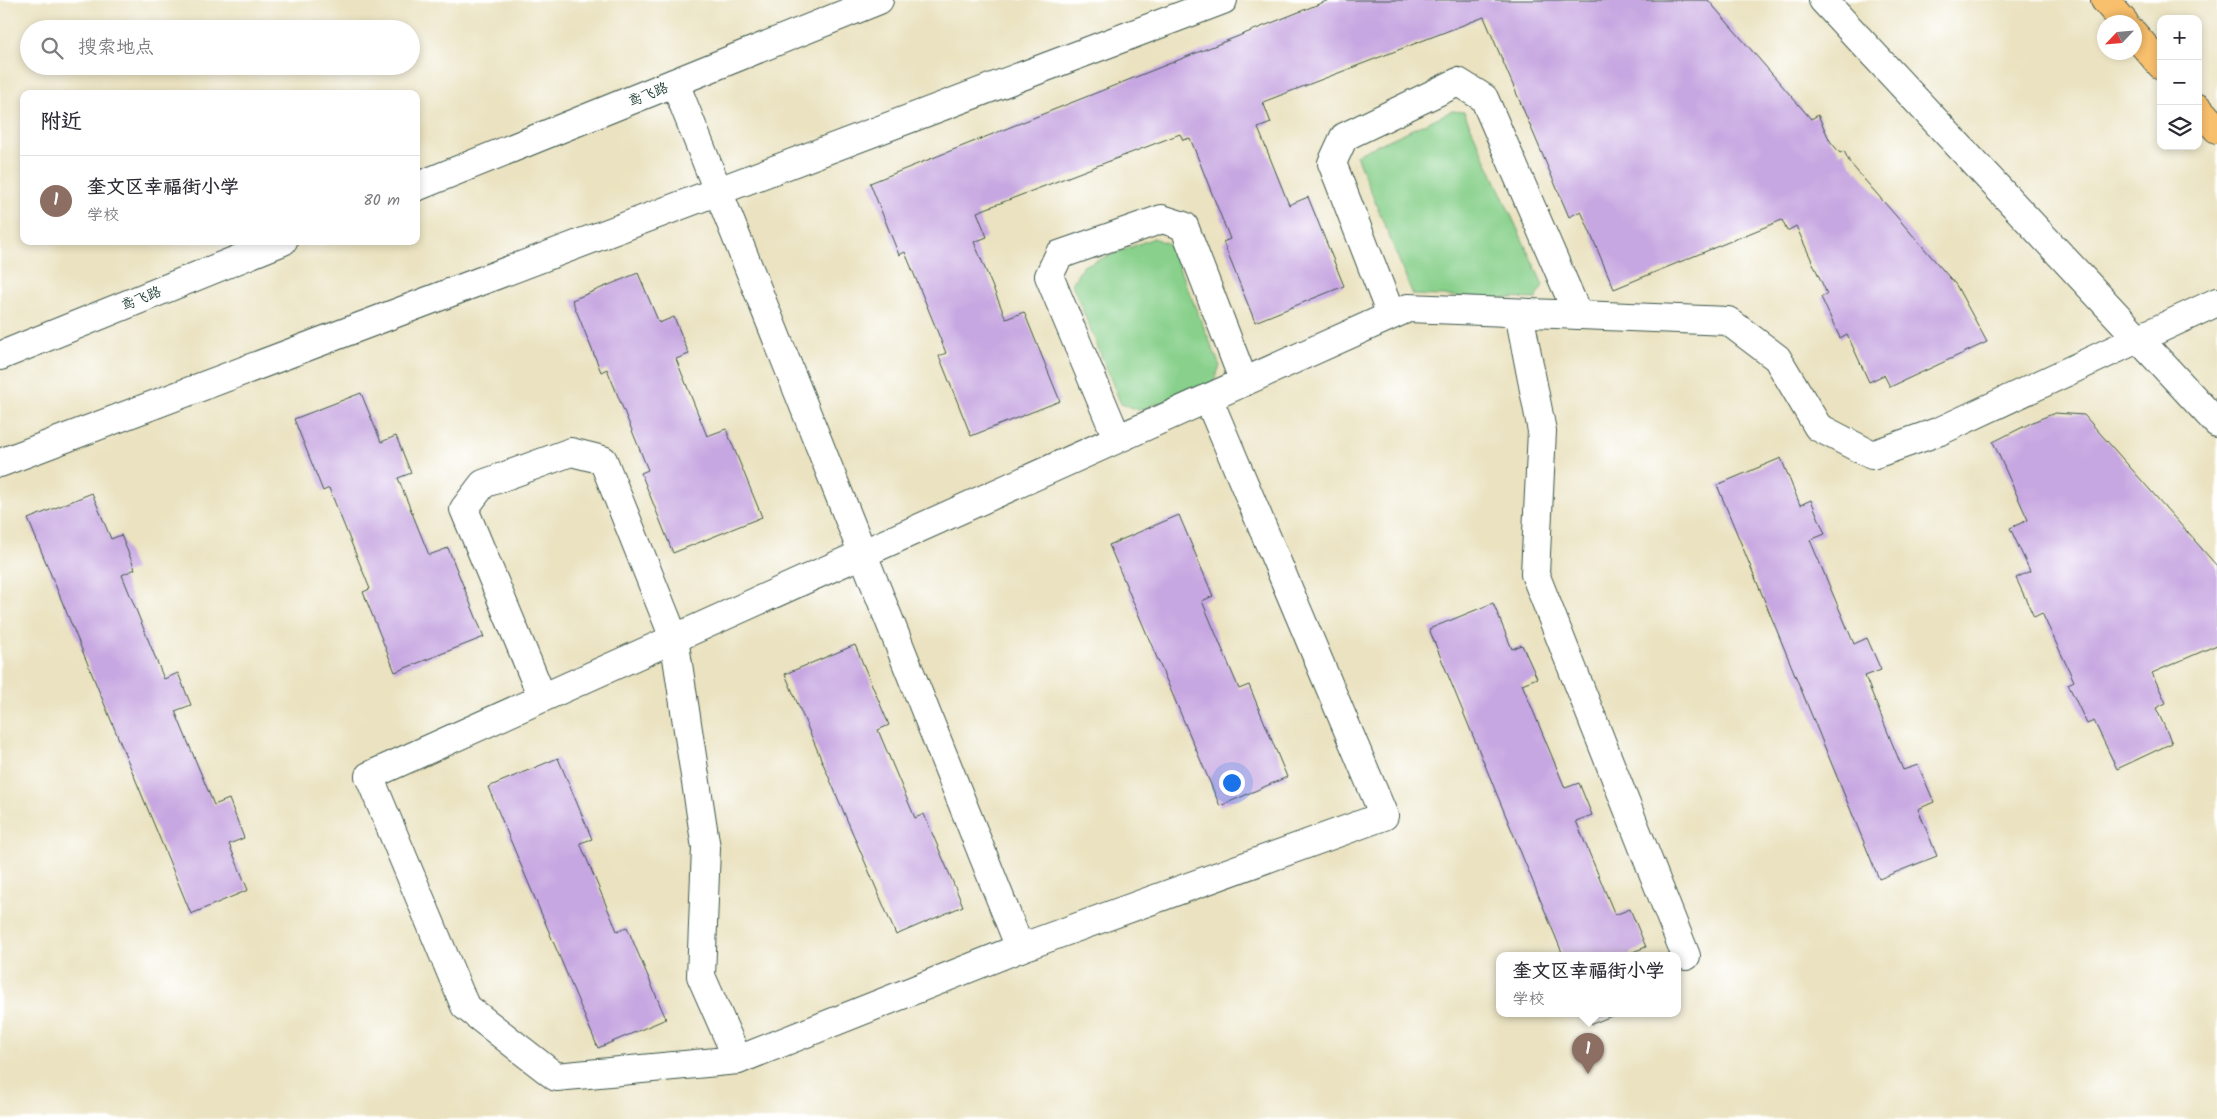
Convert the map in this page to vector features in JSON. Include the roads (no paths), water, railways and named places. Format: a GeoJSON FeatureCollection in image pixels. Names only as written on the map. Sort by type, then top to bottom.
{"type":"FeatureCollection","features":[{"type":"Feature","properties":{"kind":"main road"},"geometry":{"type":"LineString","coordinates":[[2105,0],[2118,15]]}},
{"type":"Feature","properties":{"kind":"main road"},"geometry":{"type":"LineString","coordinates":[[2142,43],[2157,60]]}},
{"type":"Feature","properties":{"kind":"main road"},"geometry":{"type":"LineString","coordinates":[[2202,112],[2217,129]]}},
{"type":"Feature","properties":{"kind":"street","name":"鸢飞路"},"geometry":{"type":"LineString","coordinates":[[420,185],[879,0]]}},
{"type":"Feature","properties":{"kind":"street"},"geometry":{"type":"LineString","coordinates":[[0,463],[1223,0]]}},
{"type":"Feature","properties":{"kind":"street"},"geometry":{"type":"LineString","coordinates":[[1823,0],[2217,423]]}},
{"type":"Feature","properties":{"kind":"street"},"geometry":{"type":"LineString","coordinates":[[1391,315],[1332,163],[1344,136],[1458,82],[1484,98],[1578,315]]}},
{"type":"Feature","properties":{"kind":"street"},"geometry":{"type":"LineString","coordinates":[[675,83],[1020,948]]}},
{"type":"Feature","properties":{"kind":"street"},"geometry":{"type":"LineString","coordinates":[[1117,438],[1049,276],[1059,255],[1162,219],[1184,226],[1244,382]]}},
{"type":"Feature","properties":{"kind":"street","name":"鸢飞路"},"geometry":{"type":"LineString","coordinates":[[0,356],[273,245]]}},
{"type":"Feature","properties":{"kind":"street"},"geometry":{"type":"LineString","coordinates":[[1208,398],[1384,816],[1020,948],[738,1060],[556,1077],[466,1006],[369,776],[863,552],[1408,308],[1728,321],[1777,358],[1818,426],[1872,455],[1940,431],[2217,302]]}},
{"type":"Feature","properties":{"kind":"street"},"geometry":{"type":"LineString","coordinates":[[1519,312],[1542,431],[1536,574],[1686,956]]}},
{"type":"Feature","properties":{"kind":"street"},"geometry":{"type":"LineString","coordinates":[[542,697],[464,509],[483,484],[571,452],[603,460],[674,638],[706,848],[701,976],[738,1060]]}},
{"type":"Feature","properties":{"kind":"place","name":"奎文区幸福街小学"},"geometry":{"type":"Point","coordinates":[1588,1074]}}]}
